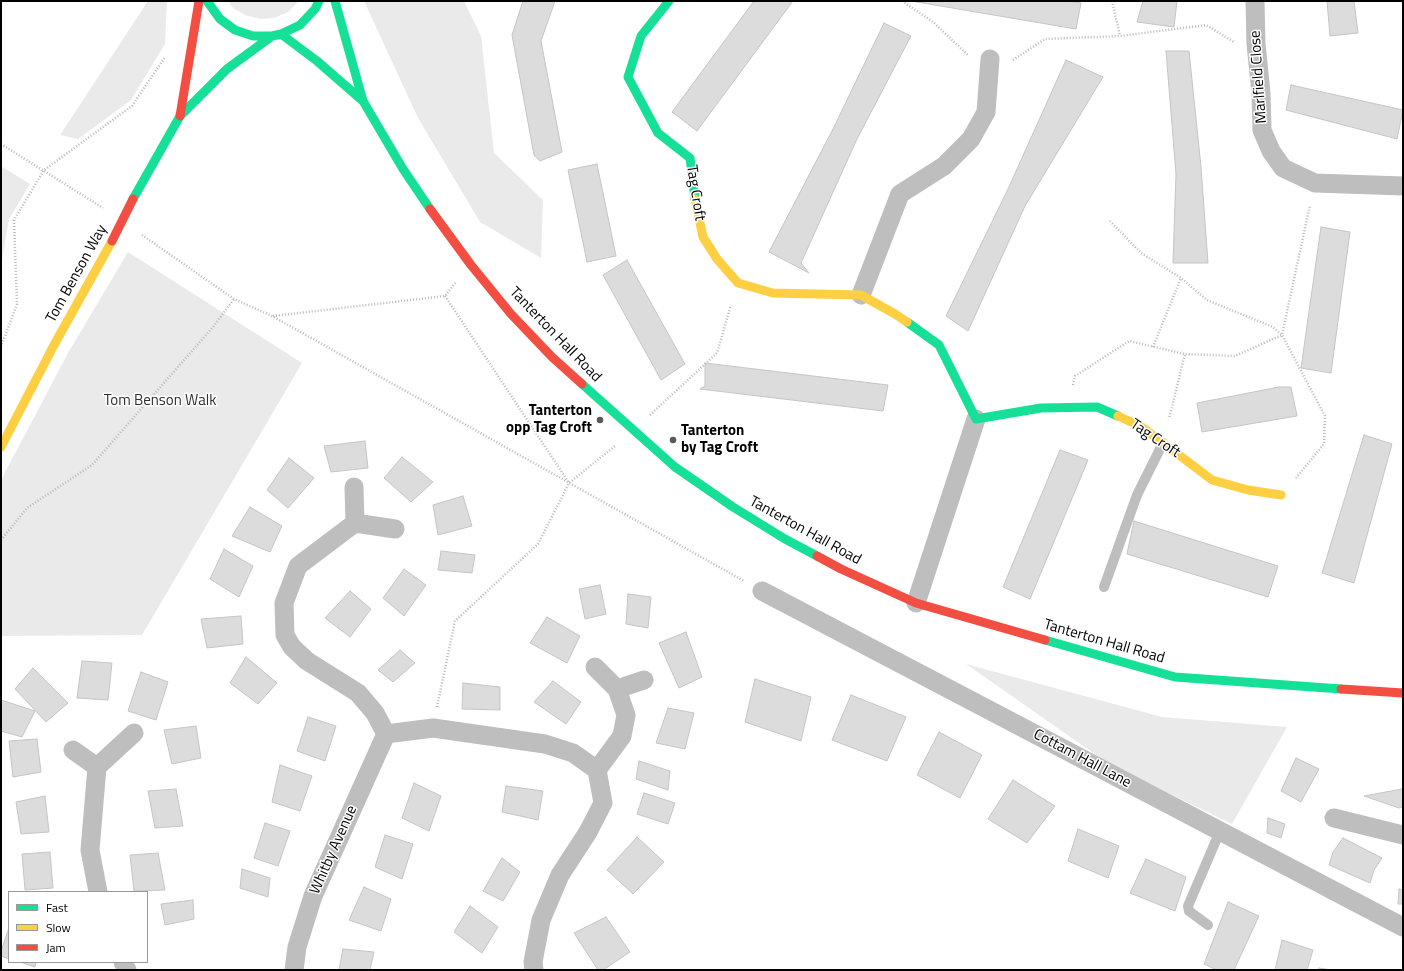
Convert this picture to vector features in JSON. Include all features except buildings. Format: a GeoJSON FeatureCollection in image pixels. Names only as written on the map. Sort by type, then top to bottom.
{"type":"FeatureCollection","features":[{"type":"Feature","properties":{"kind":"street","name":"Tom Benson Way"},"geometry":{"type":"LineString","coordinates":[[180,116],[199,1]]}},
{"type":"Feature","properties":{"kind":"street"},"geometry":{"type":"LineString","coordinates":[[207,1],[220,19],[235,30],[253,36],[276,35]]}},
{"type":"Feature","properties":{"kind":"street","name":"Tom Benson Way"},"geometry":{"type":"LineString","coordinates":[[1,446],[54,345],[112,241],[133,198],[180,116],[227,69],[276,35],[300,25],[315,10],[319,1]]}},
{"type":"Feature","properties":{"kind":"street","name":"Tanterton Hall Road"},"geometry":{"type":"LineString","coordinates":[[336,1],[363,101],[403,169],[434,216],[471,265],[511,314],[552,357],[675,467],[733,507],[785,539],[841,569],[916,604],[1175,677],[1403,692]]}},
{"type":"Feature","properties":{"kind":"street","name":"Tag Croft"},"geometry":{"type":"LineString","coordinates":[[669,1],[641,36],[628,77],[658,134],[690,158],[697,211],[703,237],[717,259],[738,283],[773,293],[861,294],[895,314],[939,345],[976,419],[1041,408],[1097,407],[1142,427],[1212,480],[1248,490],[1281,495]]}},
{"type":"Feature","properties":{"kind":"street","name":"Marlfield Close"},"geometry":{"type":"LineString","coordinates":[[1255,1],[1262,130],[1271,151],[1283,168],[1315,183],[1403,186]]}},
{"type":"Feature","properties":{"kind":"street","name":"Tanterton Hall Road"},"geometry":{"type":"LineString","coordinates":[[276,35],[317,61],[363,101]]}},
{"type":"Feature","properties":{"kind":"street"},"geometry":{"type":"LineString","coordinates":[[861,294],[900,194],[944,166],[970,138],[986,112],[989,67]]}},
{"type":"Feature","properties":{"kind":"street"},"geometry":{"type":"LineString","coordinates":[[916,604],[976,419]]}},
{"type":"Feature","properties":{"kind":"street"},"geometry":{"type":"LineString","coordinates":[[354,487],[354,523]]}},
{"type":"Feature","properties":{"kind":"street"},"geometry":{"type":"LineString","coordinates":[[395,529],[354,523],[298,566],[284,603],[285,635],[292,647],[308,661],[358,693],[375,712],[386,734],[433,728],[546,744],[573,752],[597,770],[603,803],[588,832],[560,875],[546,907],[539,927],[533,962],[534,970]]}},
{"type":"Feature","properties":{"kind":"street","name":"Cottam Hall Lane"},"geometry":{"type":"LineString","coordinates":[[762,591],[1403,927]]}},
{"type":"Feature","properties":{"kind":"street"},"geometry":{"type":"LineString","coordinates":[[595,667],[618,689],[626,715],[622,736],[597,770]]}},
{"type":"Feature","properties":{"kind":"street"},"geometry":{"type":"LineString","coordinates":[[618,689],[644,680]]}},
{"type":"Feature","properties":{"kind":"street"},"geometry":{"type":"LineString","coordinates":[[98,891],[90,850],[97,767],[134,733]]}},
{"type":"Feature","properties":{"kind":"street","name":"Whitby Avenue"},"geometry":{"type":"LineString","coordinates":[[294,970],[297,947],[313,896],[386,734]]}},
{"type":"Feature","properties":{"kind":"street"},"geometry":{"type":"LineString","coordinates":[[73,750],[97,767]]}},
{"type":"Feature","properties":{"kind":"street"},"geometry":{"type":"LineString","coordinates":[[1334,818],[1403,835]]}},
{"type":"Feature","properties":{"kind":"lane"},"geometry":{"type":"LineString","coordinates":[[1104,586],[1137,495],[1163,443]]}},
{"type":"Feature","properties":{"kind":"lane"},"geometry":{"type":"LineString","coordinates":[[1208,925],[1189,911],[1188,906],[1220,831]]}},
{"type":"Feature","properties":{"kind":"path"},"geometry":{"type":"LineString","coordinates":[[902,1],[933,22],[989,67],[1045,39],[1120,36],[1206,26],[1257,56]]}},
{"type":"Feature","properties":{"kind":"path"},"geometry":{"type":"LineString","coordinates":[[1112,1],[1120,36]]}},
{"type":"Feature","properties":{"kind":"path"},"geometry":{"type":"LineString","coordinates":[[1,347],[17,304],[14,220],[44,170],[132,106],[168,52]]}},
{"type":"Feature","properties":{"kind":"path"},"geometry":{"type":"LineString","coordinates":[[1,144],[106,210]]}},
{"type":"Feature","properties":{"kind":"path"},"geometry":{"type":"LineString","coordinates":[[1282,335],[1315,183]]}},
{"type":"Feature","properties":{"kind":"path"},"geometry":{"type":"LineString","coordinates":[[1110,221],[1141,254],[1181,278],[1207,300],[1272,327],[1282,335],[1325,416],[1324,444],[1281,495]]}},
{"type":"Feature","properties":{"kind":"path"},"geometry":{"type":"LineString","coordinates":[[139,232],[234,299],[272,316],[762,591]]}},
{"type":"Feature","properties":{"kind":"path"},"geometry":{"type":"LineString","coordinates":[[272,316],[446,296],[471,265]]}},
{"type":"Feature","properties":{"kind":"path"},"geometry":{"type":"LineString","coordinates":[[1153,347],[1181,278]]}},
{"type":"Feature","properties":{"kind":"path"},"geometry":{"type":"LineString","coordinates":[[1,540],[27,508],[92,465],[213,327],[234,299]]}},
{"type":"Feature","properties":{"kind":"path"},"geometry":{"type":"LineString","coordinates":[[1066,408],[1075,376],[1129,341],[1185,354],[1235,356],[1282,335]]}},
{"type":"Feature","properties":{"kind":"path"},"geometry":{"type":"LineString","coordinates":[[1163,443],[1185,354]]}},
{"type":"Feature","properties":{"kind":"path"},"geometry":{"type":"LineString","coordinates":[[433,728],[455,621],[538,544],[569,483]]}},
{"type":"Feature","properties":{"kind":"green space"},"geometry":{"type":"Polygon","coordinates":[[[148,1],[167,1],[165,44],[131,100],[78,139],[60,135],[148,1]]]}},
{"type":"Feature","properties":{"kind":"green space"},"geometry":{"type":"Polygon","coordinates":[[[228,1],[299,1],[288,12],[274,18],[260,19],[245,15],[233,8],[228,1]]]}},
{"type":"Feature","properties":{"kind":"green space"},"geometry":{"type":"Polygon","coordinates":[[[364,1],[464,1],[481,36],[494,153],[543,200],[541,258],[480,222],[418,118],[364,1]]]}},
{"type":"Feature","properties":{"kind":"green space"},"geometry":{"type":"Polygon","coordinates":[[[1,166],[30,184],[9,219],[1,266],[1,166]]]}},
{"type":"Feature","properties":{"kind":"green space","name":"Tom Benson Walk"},"geometry":{"type":"Polygon","coordinates":[[[128,252],[302,363],[142,635],[1,636],[1,480],[68,353],[128,252]]]}},
{"type":"Feature","properties":{"kind":"green space"},"geometry":{"type":"Polygon","coordinates":[[[966,664],[1162,717],[1287,727],[1232,824],[1109,764],[966,664]]]}},
{"type":"Feature","properties":{"kind":"traffic: fast"},"geometry":{"type":"LineString","coordinates":[[207,1],[220,19],[235,30],[253,36],[272,36],[281,34],[300,25],[315,9],[319,1]]}},
{"type":"Feature","properties":{"kind":"traffic: fast"},"geometry":{"type":"LineString","coordinates":[[335,1],[363,101],[403,169],[430,209]]}},
{"type":"Feature","properties":{"kind":"traffic: fast"},"geometry":{"type":"LineString","coordinates":[[669,1],[641,36],[628,77],[658,133],[690,158],[695,199]]}},
{"type":"Feature","properties":{"kind":"traffic: fast"},"geometry":{"type":"LineString","coordinates":[[281,34],[317,61],[363,101]]}},
{"type":"Feature","properties":{"kind":"traffic: fast"},"geometry":{"type":"LineString","coordinates":[[133,199],[180,116],[227,69],[272,36]]}},
{"type":"Feature","properties":{"kind":"traffic: fast"},"geometry":{"type":"LineString","coordinates":[[907,322],[939,345],[976,419],[1041,408],[1097,407],[1118,416]]}},
{"type":"Feature","properties":{"kind":"traffic: fast"},"geometry":{"type":"LineString","coordinates":[[582,384],[675,467],[733,507],[785,539],[817,556]]}},
{"type":"Feature","properties":{"kind":"traffic: fast"},"geometry":{"type":"LineString","coordinates":[[1045,640],[1175,677],[1341,689]]}},
{"type":"Feature","properties":{"kind":"traffic: slow"},"geometry":{"type":"LineString","coordinates":[[695,199],[703,237],[717,259],[738,283],[773,293],[861,295],[907,322]]}},
{"type":"Feature","properties":{"kind":"traffic: slow"},"geometry":{"type":"LineString","coordinates":[[1,447],[54,345],[112,241]]}},
{"type":"Feature","properties":{"kind":"traffic: slow"},"geometry":{"type":"LineString","coordinates":[[1118,416],[1142,427],[1212,480],[1248,490],[1281,495]]}},
{"type":"Feature","properties":{"kind":"traffic: jam"},"geometry":{"type":"LineString","coordinates":[[180,116],[199,1]]}},
{"type":"Feature","properties":{"kind":"traffic: jam"},"geometry":{"type":"LineString","coordinates":[[112,241],[133,199]]}},
{"type":"Feature","properties":{"kind":"traffic: jam"},"geometry":{"type":"LineString","coordinates":[[430,209],[471,265],[511,314],[552,357],[582,384]]}},
{"type":"Feature","properties":{"kind":"traffic: jam"},"geometry":{"type":"LineString","coordinates":[[817,556],[841,569],[916,603],[1045,640]]}},
{"type":"Feature","properties":{"kind":"traffic: jam"},"geometry":{"type":"LineString","coordinates":[[1341,689],[1403,693]]}},
{"type":"Feature","properties":{"kind":"place","name":"Tanterton opp Tag Croft"},"geometry":{"type":"Point","coordinates":[600,420]}},
{"type":"Feature","properties":{"kind":"place","name":"Tanterton by Tag Croft"},"geometry":{"type":"Point","coordinates":[673,440]}}]}
